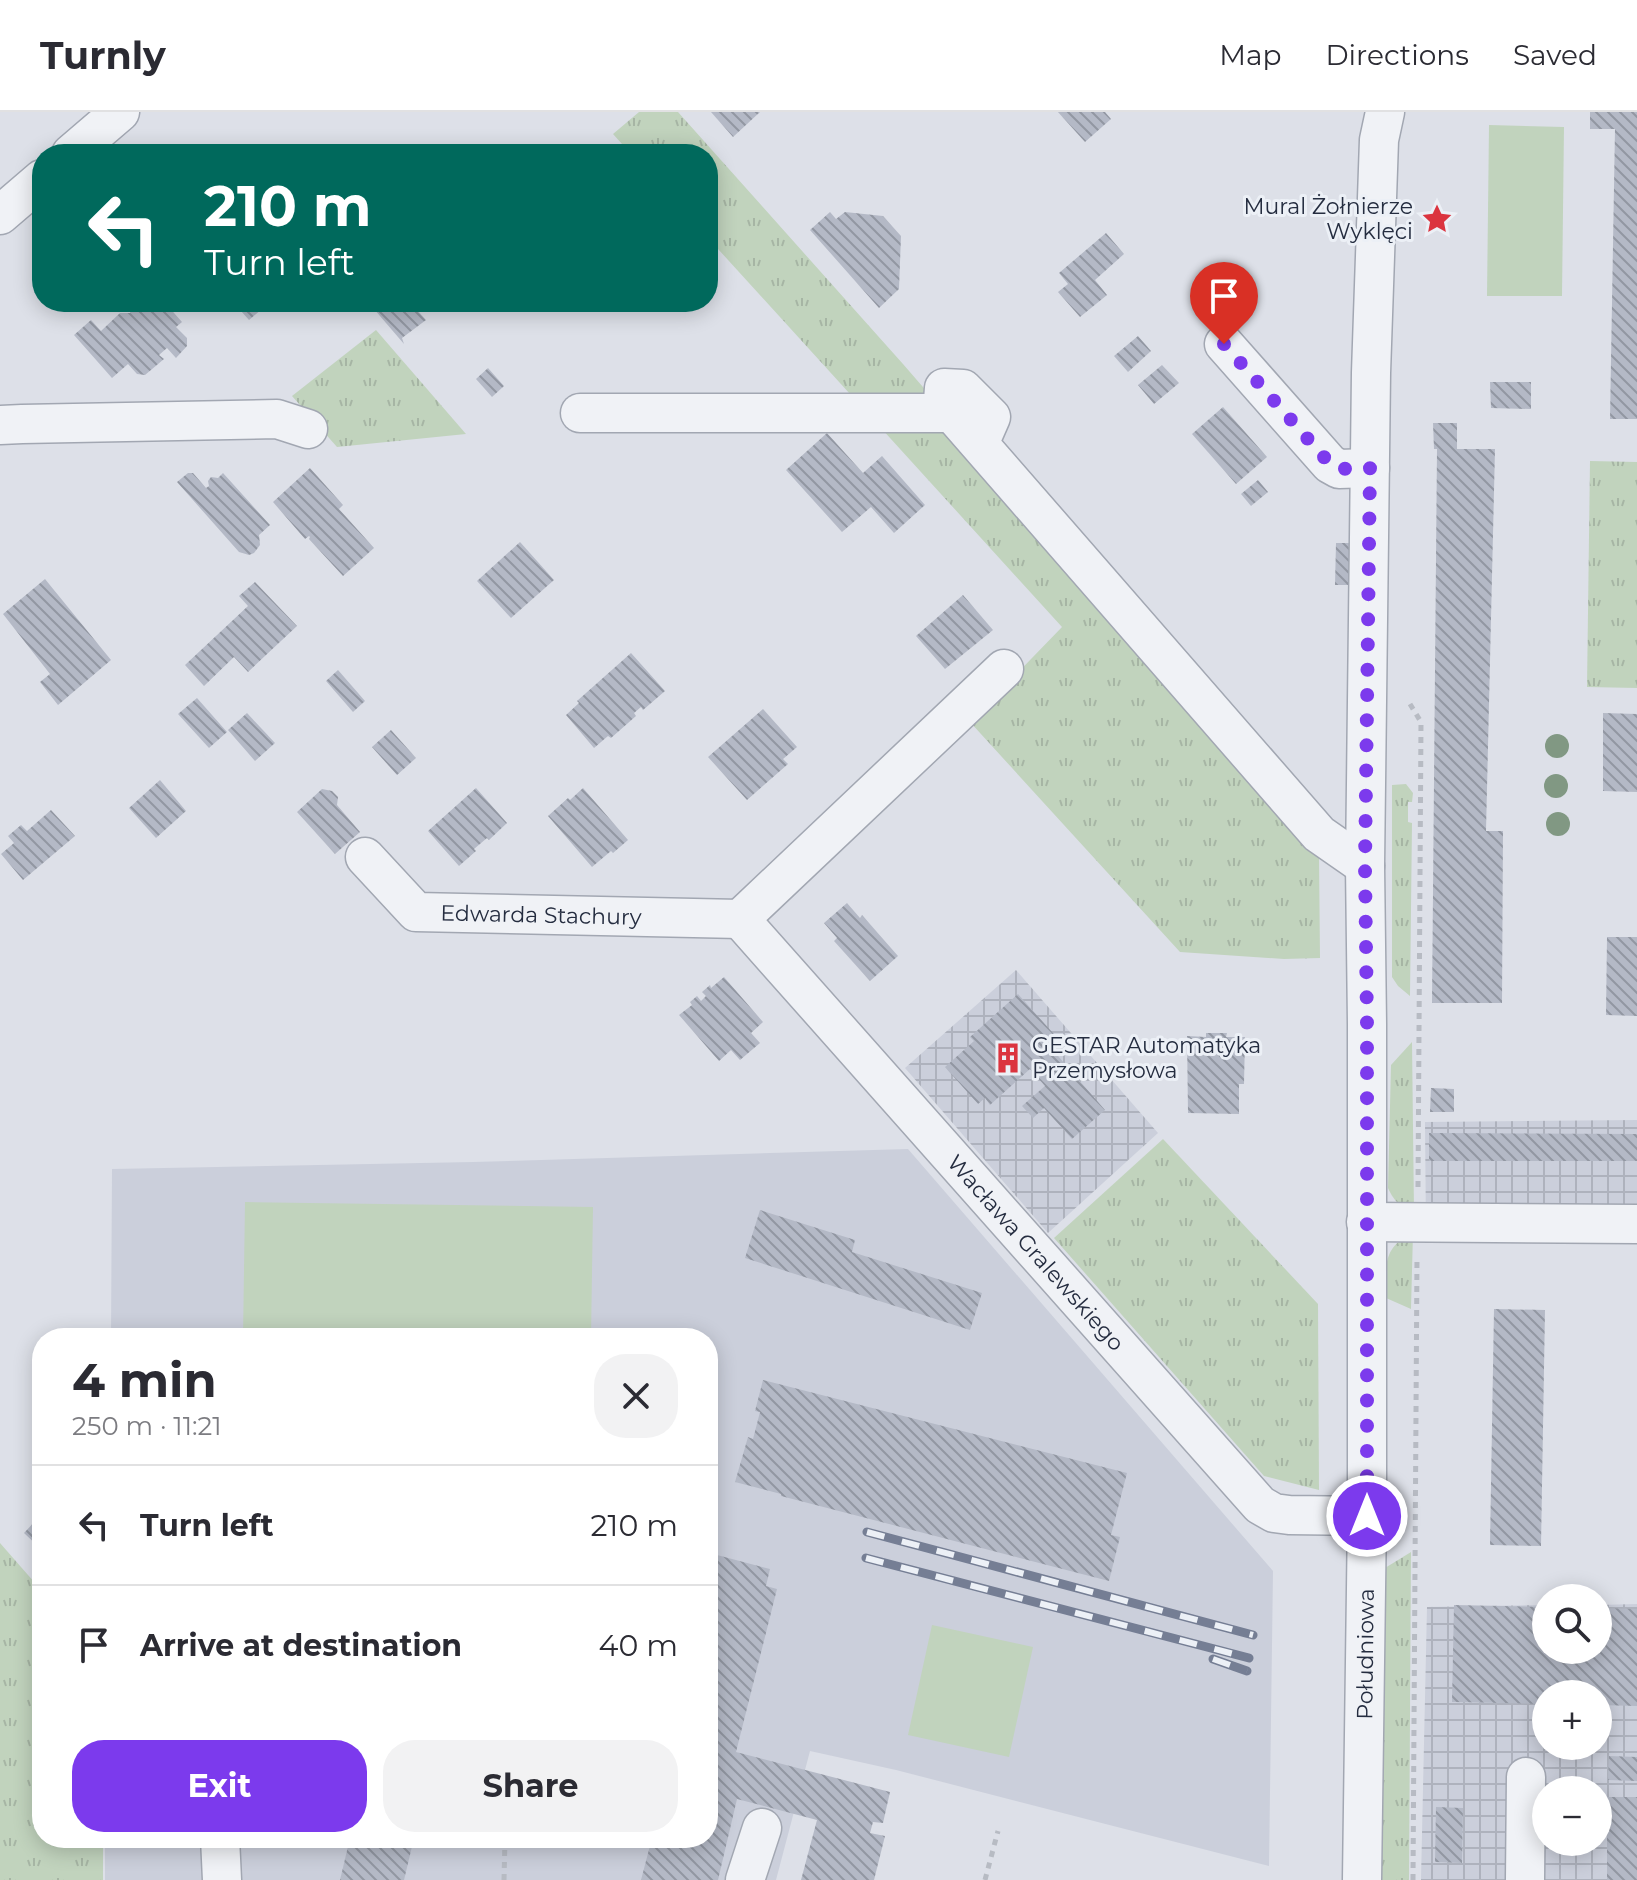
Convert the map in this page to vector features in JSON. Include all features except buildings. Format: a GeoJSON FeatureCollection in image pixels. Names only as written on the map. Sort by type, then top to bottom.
{"type":"FeatureCollection","features":[{"type":"Feature","properties":{"kind":"street"},"geometry":{"type":"LineString","coordinates":[[83,144],[120,112]]}},
{"type":"Feature","properties":{"kind":"street","name":"Południowa"},"geometry":{"type":"LineString","coordinates":[[1362,1880],[1367,1516],[1365,866],[1371,373],[1379,140],[1385,112]]}},
{"type":"Feature","properties":{"kind":"street"},"geometry":{"type":"LineString","coordinates":[[0,215],[32,188]]}},
{"type":"Feature","properties":{"kind":"street"},"geometry":{"type":"LineString","coordinates":[[1224,344],[1330,464],[1339,469],[1370,468]]}},
{"type":"Feature","properties":{"kind":"street"},"geometry":{"type":"LineString","coordinates":[[580,413],[964,427],[1319,834],[1365,866]]}},
{"type":"Feature","properties":{"kind":"street"},"geometry":{"type":"LineString","coordinates":[[0,425],[277,419],[308,429]]}},
{"type":"Feature","properties":{"kind":"street"},"geometry":{"type":"LineString","coordinates":[[740,919],[1004,669]]}},
{"type":"Feature","properties":{"kind":"street","name":"Edwarda Stachury"},"geometry":{"type":"LineString","coordinates":[[365,857],[416,912],[740,919]]}},
{"type":"Feature","properties":{"kind":"street","name":"Wacława Gralewskiego"},"geometry":{"type":"LineString","coordinates":[[740,919],[1247,1493],[1274,1513],[1367,1516]]}},
{"type":"Feature","properties":{"kind":"street"},"geometry":{"type":"LineString","coordinates":[[1366,1222],[1637,1224]]}},
{"type":"Feature","properties":{"kind":"street"},"geometry":{"type":"LineString","coordinates":[[1525,1880],[1526,1777]]}},
{"type":"Feature","properties":{"kind":"street"},"geometry":{"type":"LineString","coordinates":[[745,1880],[762,1828]]}},
{"type":"Feature","properties":{"kind":"street"},"geometry":{"type":"LineString","coordinates":[[220,1848],[222,1880]]}},
{"type":"Feature","properties":{"kind":"path"},"geometry":{"type":"LineString","coordinates":[[1410,704],[1421,722],[1413,1880]]}},
{"type":"Feature","properties":{"kind":"path"},"geometry":{"type":"LineString","coordinates":[[985,1880],[998,1831]]}},
{"type":"Feature","properties":{"kind":"path"},"geometry":{"type":"LineString","coordinates":[[504,1880],[505,1848]]}},
{"type":"Feature","properties":{"kind":"shaded area"},"geometry":{"type":"Polygon","coordinates":[[[1016,970],[1158,1133],[1048,1233],[905,1068],[1016,970]]]}},
{"type":"Feature","properties":{"kind":"shaded area"},"geometry":{"type":"Polygon","coordinates":[[[1637,1120],[1637,1235],[1426,1232],[1425,1122],[1637,1120]]]}},
{"type":"Feature","properties":{"kind":"shaded area"},"geometry":{"type":"Polygon","coordinates":[[[908,1149],[1273,1571],[1269,1866],[896,1770],[810,1751],[776,1880],[105,1880],[105,1848],[718,1848],[718,1328],[111,1328],[112,1169],[908,1149]]]}},
{"type":"Feature","properties":{"kind":"shaded area"},"geometry":{"type":"Polygon","coordinates":[[[1637,1604],[1637,1880],[1421,1880],[1427,1607],[1532,1605],[1532,1664],[1612,1664],[1612,1605],[1637,1604]]]}},
{"type":"Feature","properties":{"kind":"green space"},"geometry":{"type":"Polygon","coordinates":[[[639,112],[678,112],[707,144],[622,144],[613,134],[639,112]]]}},
{"type":"Feature","properties":{"kind":"green space"},"geometry":{"type":"Polygon","coordinates":[[[1489,125],[1564,127],[1562,296],[1487,296],[1489,125]]]}},
{"type":"Feature","properties":{"kind":"green space"},"geometry":{"type":"Polygon","coordinates":[[[718,157],[903,364],[1180,684],[1319,856],[1320,958],[1284,959],[1180,952],[970,722],[1062,627],[718,249],[718,157]]]}},
{"type":"Feature","properties":{"kind":"green space"},"geometry":{"type":"Polygon","coordinates":[[[376,330],[466,434],[337,447],[292,396],[376,330]]]}},
{"type":"Feature","properties":{"kind":"green space"},"geometry":{"type":"Polygon","coordinates":[[[1590,461],[1637,462],[1637,688],[1587,687],[1590,461]]]}},
{"type":"Feature","properties":{"kind":"green space"},"geometry":{"type":"Polygon","coordinates":[[[1406,784],[1413,793],[1412,802],[1408,802],[1408,822],[1412,823],[1410,996],[1392,977],[1392,785],[1406,784]]]}},
{"type":"Feature","properties":{"kind":"green space"},"geometry":{"type":"Polygon","coordinates":[[[1412,1042],[1414,1212],[1398,1203],[1388,1188],[1391,1065],[1412,1042]]]}},
{"type":"Feature","properties":{"kind":"green space"},"geometry":{"type":"Polygon","coordinates":[[[1163,1139],[1318,1304],[1319,1490],[1264,1476],[1054,1238],[1163,1139]]]}},
{"type":"Feature","properties":{"kind":"green space"},"geometry":{"type":"Polygon","coordinates":[[[245,1202],[593,1207],[591,1328],[243,1328],[245,1202]]]}},
{"type":"Feature","properties":{"kind":"green space"},"geometry":{"type":"Polygon","coordinates":[[[1413,1233],[1411,1309],[1386,1298],[1386,1278],[1390,1252],[1413,1233]]]}},
{"type":"Feature","properties":{"kind":"green space"},"geometry":{"type":"Polygon","coordinates":[[[0,1543],[32,1580],[32,1848],[103,1848],[103,1880],[0,1880],[0,1543]]]}},
{"type":"Feature","properties":{"kind":"green space"},"geometry":{"type":"Polygon","coordinates":[[[1411,1552],[1409,1880],[1381,1880],[1385,1568],[1411,1552]]]}},
{"type":"Feature","properties":{"kind":"green space"},"geometry":{"type":"Polygon","coordinates":[[[932,1625],[1033,1647],[1009,1757],[908,1735],[932,1625]]]}},
{"type":"Feature","properties":{"kind":"railway"},"geometry":{"type":"LineString","coordinates":[[867,1532],[1253,1635]]}},
{"type":"Feature","properties":{"kind":"railway"},"geometry":{"type":"LineString","coordinates":[[866,1558],[1249,1658]]}},
{"type":"Feature","properties":{"kind":"railway"},"geometry":{"type":"LineString","coordinates":[[1213,1659],[1247,1671]]}},
{"type":"Feature","properties":{"kind":"place","name":"Mural Żołnierze Wyklęci"},"geometry":{"type":"Point","coordinates":[1437,219]}},
{"type":"Feature","properties":{"kind":"place","name":"GESTAR Automatyka Przemysłowa"},"geometry":{"type":"Point","coordinates":[1008,1058]}},
{"type":"Feature","properties":{"kind":"route"},"geometry":{"type":"LineString","coordinates":[[1224,344],[1324,459],[1339,469],[1370,468],[1365,866],[1367,1516]]}}]}
